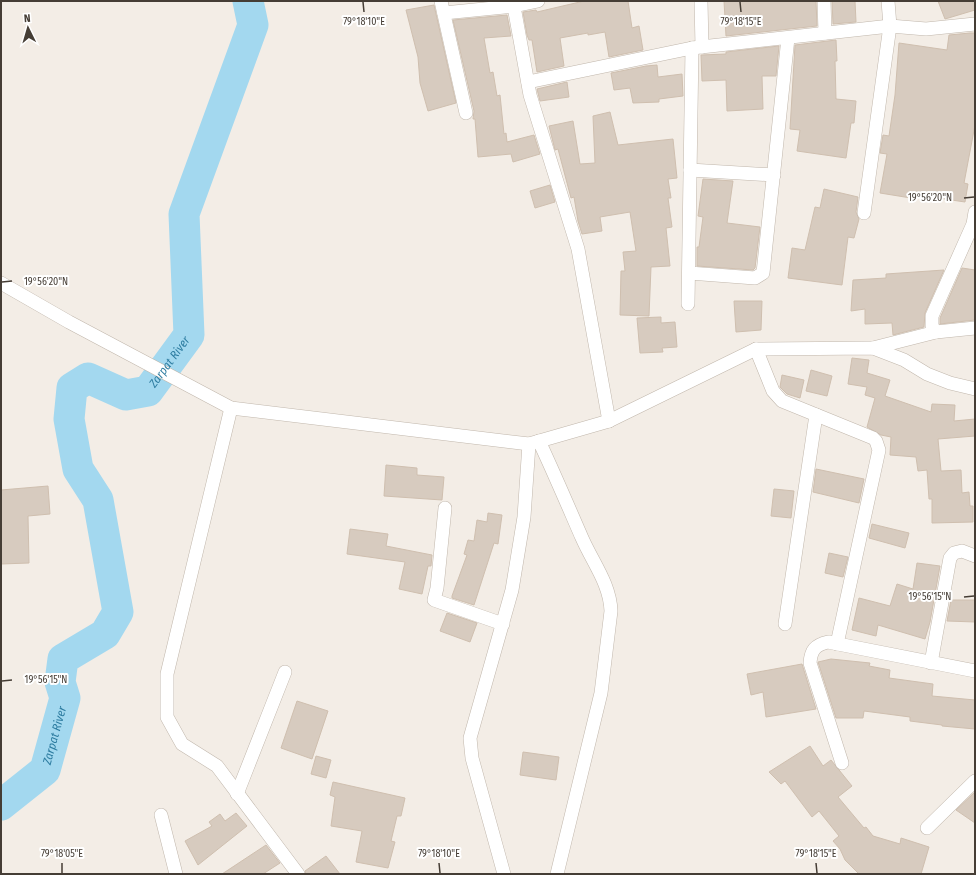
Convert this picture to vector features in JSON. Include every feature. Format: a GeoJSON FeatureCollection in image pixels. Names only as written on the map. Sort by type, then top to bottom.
{"type":"FeatureCollection","features":[{"type":"Feature","properties":{"kind":"street"},"geometry":{"type":"LineString","coordinates":[[466,113],[442,7],[538,1]]}},
{"type":"Feature","properties":{"kind":"street"},"geometry":{"type":"LineString","coordinates":[[688,304],[690,170],[701,1]]}},
{"type":"Feature","properties":{"kind":"street"},"geometry":{"type":"LineString","coordinates":[[824,1],[825,34]]}},
{"type":"Feature","properties":{"kind":"street"},"geometry":{"type":"LineString","coordinates":[[864,213],[890,26],[888,1]]}},
{"type":"Feature","properties":{"kind":"street"},"geometry":{"type":"LineString","coordinates":[[514,3],[533,106],[578,249],[609,421]]}},
{"type":"Feature","properties":{"kind":"street"},"geometry":{"type":"LineString","coordinates":[[528,82],[697,47],[890,26],[926,29],[975,24]]}},
{"type":"Feature","properties":{"kind":"street"},"geometry":{"type":"LineString","coordinates":[[689,273],[755,278],[763,273],[788,38]]}},
{"type":"Feature","properties":{"kind":"street"},"geometry":{"type":"LineString","coordinates":[[690,170],[774,175]]}},
{"type":"Feature","properties":{"kind":"street"},"geometry":{"type":"LineString","coordinates":[[936,332],[932,326],[932,316],[973,224],[975,212]]}},
{"type":"Feature","properties":{"kind":"street"},"geometry":{"type":"LineString","coordinates":[[1,283],[69,322],[231,408],[534,442],[609,421],[756,349],[873,348],[936,332],[975,328]]}},
{"type":"Feature","properties":{"kind":"street"},"geometry":{"type":"LineString","coordinates":[[873,348],[904,360],[927,374],[950,384],[975,389]]}},
{"type":"Feature","properties":{"kind":"street"},"geometry":{"type":"LineString","coordinates":[[756,349],[777,397],[782,401],[873,438],[878,445],[879,450],[837,644]]}},
{"type":"Feature","properties":{"kind":"street"},"geometry":{"type":"LineString","coordinates":[[231,408],[168,674],[167,717],[182,744],[217,766],[298,874]]}},
{"type":"Feature","properties":{"kind":"street"},"geometry":{"type":"LineString","coordinates":[[785,624],[816,415]]}},
{"type":"Feature","properties":{"kind":"street"},"geometry":{"type":"LineString","coordinates":[[504,874],[472,758],[470,738],[512,590],[534,442]]}},
{"type":"Feature","properties":{"kind":"street"},"geometry":{"type":"LineString","coordinates":[[534,442],[607,587],[610,602],[601,693],[573,800],[557,874]]}},
{"type":"Feature","properties":{"kind":"street"},"geometry":{"type":"LineString","coordinates":[[445,508],[437,588],[434,600],[502,624]]}},
{"type":"Feature","properties":{"kind":"street"},"geometry":{"type":"LineString","coordinates":[[931,663],[950,558],[954,553],[962,552],[975,556]]}},
{"type":"Feature","properties":{"kind":"street"},"geometry":{"type":"LineString","coordinates":[[842,763],[810,663],[813,649],[819,644],[828,642],[975,671]]}},
{"type":"Feature","properties":{"kind":"street"},"geometry":{"type":"LineString","coordinates":[[237,794],[286,672]]}},
{"type":"Feature","properties":{"kind":"street"},"geometry":{"type":"LineString","coordinates":[[927,828],[975,780]]}},
{"type":"Feature","properties":{"kind":"street"},"geometry":{"type":"LineString","coordinates":[[161,815],[176,874]]}},
{"type":"Feature","properties":{"kind":"building"},"geometry":{"type":"Polygon","coordinates":[[[584,1],[628,1],[632,28],[639,26],[643,50],[609,57],[605,32],[588,35],[588,33],[560,38],[564,66],[537,72],[532,40],[529,40],[527,35],[523,12],[536,10],[537,12],[584,1]]]}},
{"type":"Feature","properties":{"kind":"building"},"geometry":{"type":"Polygon","coordinates":[[[724,1],[816,1],[817,26],[726,36],[724,1]]]}},
{"type":"Feature","properties":{"kind":"building"},"geometry":{"type":"Polygon","coordinates":[[[832,1],[855,1],[856,22],[833,24],[832,1]]]}},
{"type":"Feature","properties":{"kind":"building"},"geometry":{"type":"Polygon","coordinates":[[[938,1],[975,1],[975,10],[945,19],[938,1]]]}},
{"type":"Feature","properties":{"kind":"building"},"geometry":{"type":"Polygon","coordinates":[[[434,5],[456,103],[428,111],[420,83],[418,57],[406,10],[434,5]]]}},
{"type":"Feature","properties":{"kind":"building"},"geometry":{"type":"Polygon","coordinates":[[[507,15],[511,36],[484,38],[490,73],[493,72],[497,96],[500,95],[504,134],[506,133],[507,142],[534,135],[540,154],[513,162],[511,154],[478,157],[475,119],[473,119],[474,111],[453,20],[507,15]]]}},
{"type":"Feature","properties":{"kind":"building"},"geometry":{"type":"Polygon","coordinates":[[[975,33],[975,125],[964,183],[968,184],[965,202],[918,195],[917,199],[880,193],[887,154],[880,153],[883,135],[889,136],[895,95],[899,43],[947,50],[949,35],[975,33]]]}},
{"type":"Feature","properties":{"kind":"building"},"geometry":{"type":"Polygon","coordinates":[[[836,40],[836,99],[856,101],[854,123],[851,123],[846,158],[797,151],[800,130],[790,129],[795,45],[836,40]]]}},
{"type":"Feature","properties":{"kind":"building"},"geometry":{"type":"Polygon","coordinates":[[[779,46],[776,76],[762,76],[763,109],[727,111],[726,80],[702,81],[701,55],[726,54],[726,52],[779,46]]]}},
{"type":"Feature","properties":{"kind":"building"},"geometry":{"type":"Polygon","coordinates":[[[657,65],[658,77],[682,74],[683,96],[659,99],[659,102],[633,103],[630,88],[614,90],[611,73],[657,65]]]}},
{"type":"Feature","properties":{"kind":"building"},"geometry":{"type":"Polygon","coordinates":[[[567,82],[569,97],[540,101],[537,89],[567,82]]]}},
{"type":"Feature","properties":{"kind":"building"},"geometry":{"type":"Polygon","coordinates":[[[610,112],[618,145],[673,139],[677,178],[668,179],[671,198],[668,198],[672,227],[666,228],[670,266],[651,267],[649,316],[620,315],[621,271],[625,271],[623,252],[636,251],[630,212],[600,217],[602,231],[582,234],[574,197],[571,198],[558,149],[555,150],[549,126],[573,121],[580,164],[595,163],[593,116],[610,112]]]}},
{"type":"Feature","properties":{"kind":"building"},"geometry":{"type":"Polygon","coordinates":[[[703,179],[733,181],[727,223],[760,227],[755,268],[753,270],[697,266],[697,247],[699,247],[703,217],[698,216],[703,179]]]}},
{"type":"Feature","properties":{"kind":"building"},"geometry":{"type":"Polygon","coordinates":[[[550,185],[555,202],[535,208],[530,191],[550,185]]]}},
{"type":"Feature","properties":{"kind":"building"},"geometry":{"type":"Polygon","coordinates":[[[824,189],[858,197],[856,212],[859,219],[854,238],[848,237],[842,285],[788,278],[792,248],[805,250],[815,207],[820,208],[824,189]]]}},
{"type":"Feature","properties":{"kind":"building"},"geometry":{"type":"Polygon","coordinates":[[[962,268],[975,270],[975,320],[940,324],[940,318],[962,268]]]}},
{"type":"Feature","properties":{"kind":"building"},"geometry":{"type":"Polygon","coordinates":[[[944,270],[925,313],[924,327],[893,335],[892,323],[865,324],[865,309],[851,311],[853,280],[886,278],[886,274],[944,270]]]}},
{"type":"Feature","properties":{"kind":"building"},"geometry":{"type":"Polygon","coordinates":[[[734,301],[762,301],[761,330],[736,332],[734,301]]]}},
{"type":"Feature","properties":{"kind":"building"},"geometry":{"type":"Polygon","coordinates":[[[661,317],[661,323],[675,322],[677,347],[662,348],[663,352],[640,353],[637,318],[661,317]]]}},
{"type":"Feature","properties":{"kind":"building"},"geometry":{"type":"Polygon","coordinates":[[[852,358],[869,360],[867,373],[890,380],[885,396],[931,412],[932,404],[955,405],[954,421],[975,419],[975,436],[938,439],[941,471],[961,470],[962,493],[969,492],[970,506],[973,506],[973,522],[932,523],[932,499],[929,499],[927,470],[918,471],[916,457],[890,455],[891,437],[881,435],[867,427],[875,398],[865,395],[867,387],[848,384],[852,358]]]}},
{"type":"Feature","properties":{"kind":"building"},"geometry":{"type":"Polygon","coordinates":[[[811,370],[832,376],[827,396],[806,391],[811,370]]]}},
{"type":"Feature","properties":{"kind":"building"},"geometry":{"type":"Polygon","coordinates":[[[782,375],[804,380],[800,398],[787,394],[780,387],[782,375]]]}},
{"type":"Feature","properties":{"kind":"building"},"geometry":{"type":"Polygon","coordinates":[[[386,465],[417,468],[417,475],[444,477],[442,500],[384,496],[386,465]]]}},
{"type":"Feature","properties":{"kind":"building"},"geometry":{"type":"Polygon","coordinates":[[[816,469],[864,479],[859,503],[813,492],[816,469]]]}},
{"type":"Feature","properties":{"kind":"building"},"geometry":{"type":"Polygon","coordinates":[[[48,486],[50,514],[28,516],[29,563],[1,564],[1,490],[48,486]]]}},
{"type":"Feature","properties":{"kind":"building"},"geometry":{"type":"Polygon","coordinates":[[[774,489],[794,491],[791,518],[771,516],[774,489]]]}},
{"type":"Feature","properties":{"kind":"building"},"geometry":{"type":"Polygon","coordinates":[[[488,513],[502,515],[498,544],[494,543],[474,605],[452,598],[452,596],[467,555],[464,554],[468,540],[474,541],[477,520],[487,522],[488,513]]]}},
{"type":"Feature","properties":{"kind":"building"},"geometry":{"type":"Polygon","coordinates":[[[872,524],[909,533],[905,548],[869,538],[872,524]]]}},
{"type":"Feature","properties":{"kind":"building"},"geometry":{"type":"Polygon","coordinates":[[[350,529],[388,534],[386,546],[432,555],[431,566],[428,566],[422,594],[399,589],[405,562],[347,554],[350,529]]]}},
{"type":"Feature","properties":{"kind":"building"},"geometry":{"type":"Polygon","coordinates":[[[829,553],[848,557],[843,577],[825,573],[829,553]]]}},
{"type":"Feature","properties":{"kind":"building"},"geometry":{"type":"Polygon","coordinates":[[[917,563],[940,566],[930,622],[925,639],[878,625],[876,636],[852,630],[859,598],[890,606],[897,584],[913,589],[917,563]]]}},
{"type":"Feature","properties":{"kind":"building"},"geometry":{"type":"Polygon","coordinates":[[[951,600],[975,600],[975,622],[947,621],[951,600]]]}},
{"type":"Feature","properties":{"kind":"building"},"geometry":{"type":"Polygon","coordinates":[[[447,613],[477,623],[470,642],[440,631],[447,613]]]}},
{"type":"Feature","properties":{"kind":"building"},"geometry":{"type":"Polygon","coordinates":[[[831,659],[870,663],[869,666],[890,670],[889,678],[933,684],[932,696],[975,700],[975,729],[910,721],[910,717],[864,711],[863,718],[836,718],[818,662],[831,659]]]}},
{"type":"Feature","properties":{"kind":"building"},"geometry":{"type":"Polygon","coordinates":[[[802,664],[816,709],[766,717],[763,692],[751,695],[747,674],[802,664]]]}},
{"type":"Feature","properties":{"kind":"building"},"geometry":{"type":"Polygon","coordinates":[[[297,701],[328,711],[312,759],[281,748],[297,701]]]}},
{"type":"Feature","properties":{"kind":"building"},"geometry":{"type":"Polygon","coordinates":[[[810,746],[823,766],[831,760],[852,786],[838,797],[864,828],[866,827],[873,836],[900,844],[901,838],[929,847],[921,874],[859,874],[845,860],[840,849],[833,841],[839,836],[819,811],[812,817],[785,781],[781,784],[769,772],[810,746]]]}},
{"type":"Feature","properties":{"kind":"building"},"geometry":{"type":"Polygon","coordinates":[[[523,752],[559,757],[556,780],[520,775],[523,752]]]}},
{"type":"Feature","properties":{"kind":"building"},"geometry":{"type":"Polygon","coordinates":[[[316,756],[331,760],[326,778],[311,774],[316,756]]]}},
{"type":"Feature","properties":{"kind":"building"},"geometry":{"type":"Polygon","coordinates":[[[333,782],[405,798],[401,816],[397,816],[391,841],[395,842],[388,868],[356,862],[362,831],[331,826],[335,797],[330,795],[333,782]]]}},
{"type":"Feature","properties":{"kind":"building"},"geometry":{"type":"Polygon","coordinates":[[[975,792],[975,823],[956,810],[975,792]]]}},
{"type":"Feature","properties":{"kind":"building"},"geometry":{"type":"Polygon","coordinates":[[[236,813],[247,826],[198,865],[185,841],[212,826],[209,822],[220,814],[225,821],[236,813]]]}},
{"type":"Feature","properties":{"kind":"building"},"geometry":{"type":"Polygon","coordinates":[[[266,845],[280,863],[263,874],[222,874],[266,845]]]}},
{"type":"Feature","properties":{"kind":"building"},"geometry":{"type":"Polygon","coordinates":[[[326,856],[340,874],[306,874],[305,871],[326,856]]]}},
{"type":"Feature","properties":{"kind":"waterway","name":"Zarpat River"},"geometry":{"type":"LineString","coordinates":[[1,805],[45,770],[65,698],[60,682],[63,659],[105,634],[118,612],[98,500],[78,469],[69,419],[72,388],[88,378],[126,395],[148,391],[189,335],[184,214],[253,25],[248,1]]}}]}
